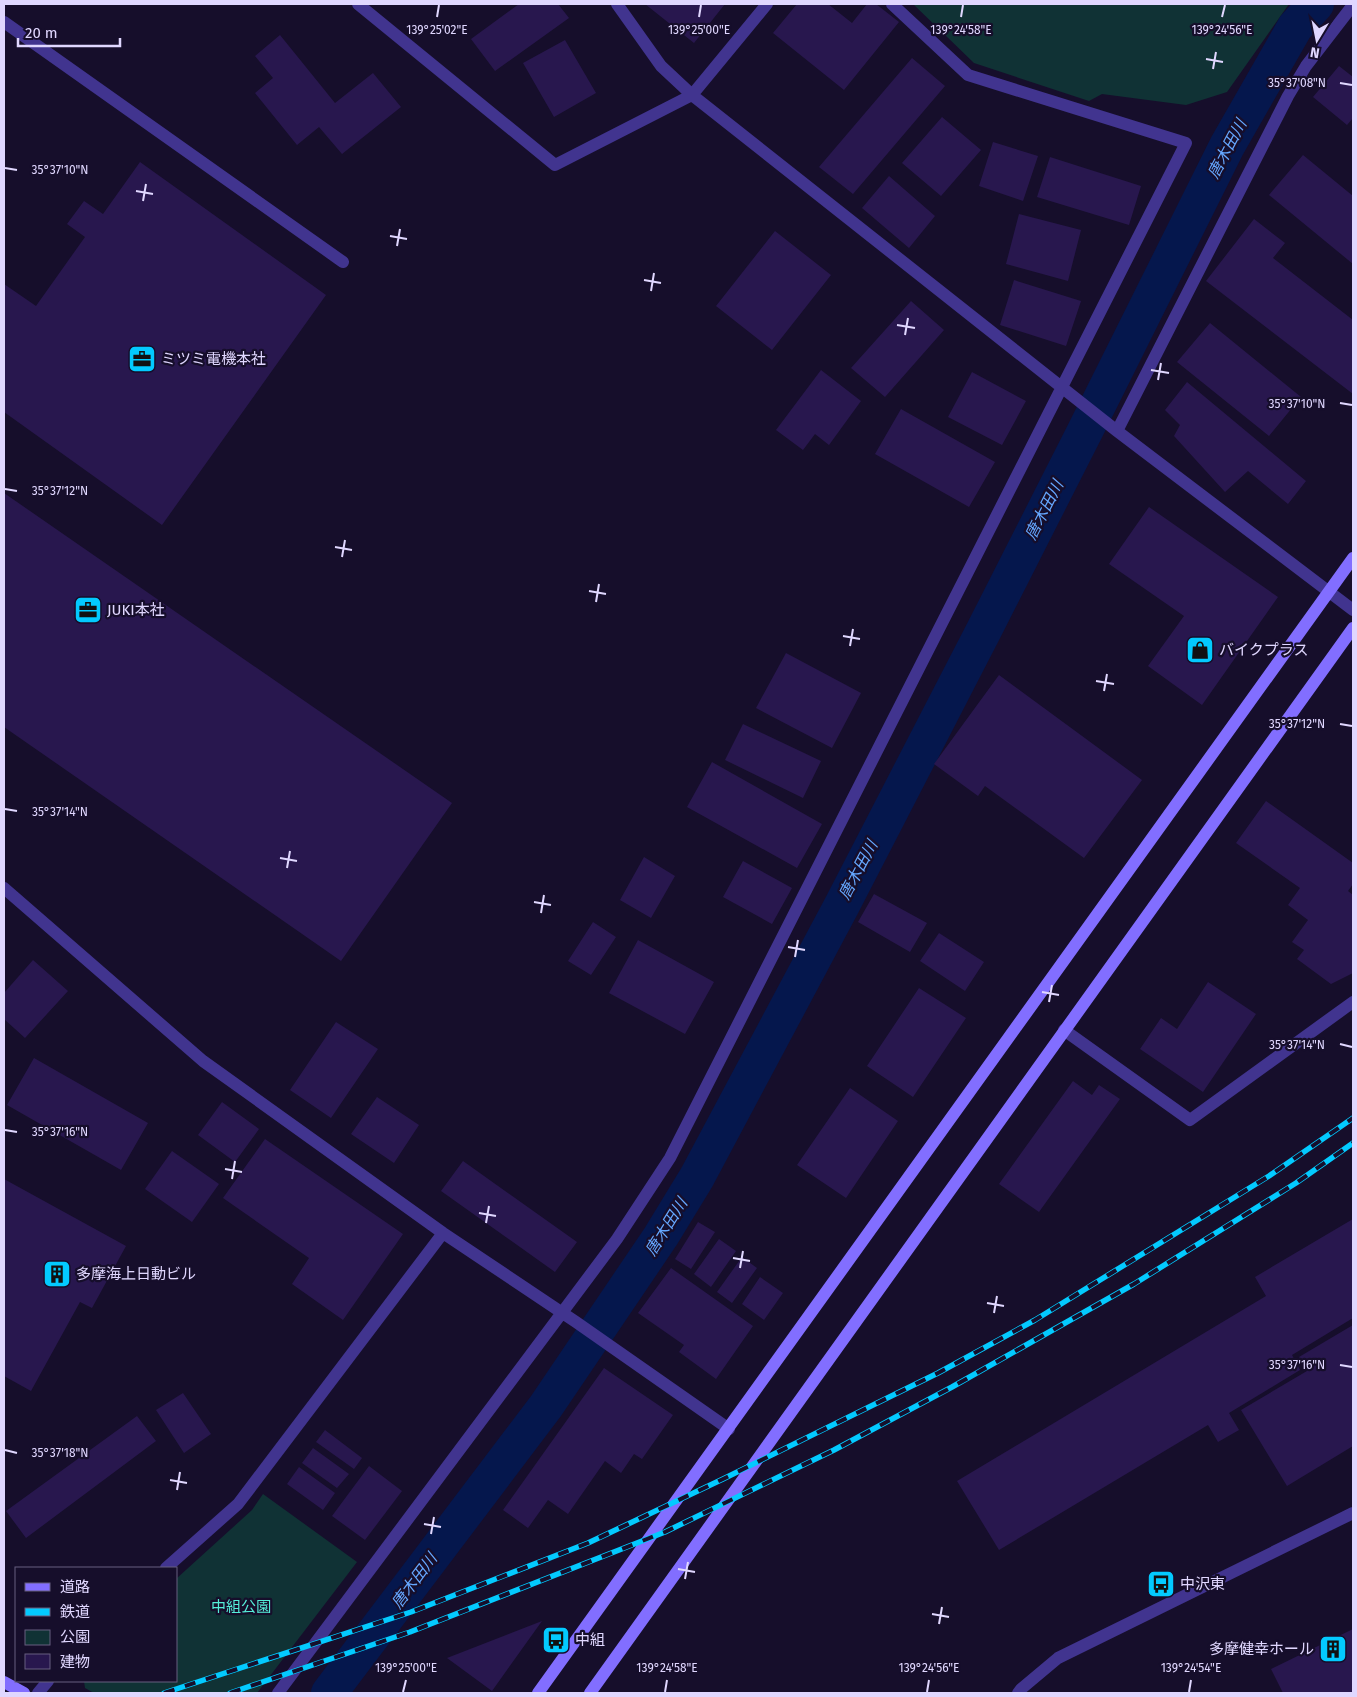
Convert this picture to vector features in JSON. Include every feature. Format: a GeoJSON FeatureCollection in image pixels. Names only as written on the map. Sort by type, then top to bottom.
{"type":"FeatureCollection","features":[{"type":"Feature","properties":{"kind":"main road"},"geometry":{"type":"LineString","coordinates":[[538,1693],[1353,558]]}},
{"type":"Feature","properties":{"kind":"main road"},"geometry":{"type":"LineString","coordinates":[[590,1693],[1353,628]]}},
{"type":"Feature","properties":{"kind":"main road"},"geometry":{"type":"LineString","coordinates":[[4,1682],[24,1693]]}},
{"type":"Feature","properties":{"kind":"street"},"geometry":{"type":"LineString","coordinates":[[358,4],[555,165],[692,96],[767,4]]}},
{"type":"Feature","properties":{"kind":"street"},"geometry":{"type":"LineString","coordinates":[[617,4],[661,66],[692,96],[1112,427],[1353,610]]}},
{"type":"Feature","properties":{"kind":"street"},"geometry":{"type":"LineString","coordinates":[[278,1693],[617,1239],[670,1158],[1186,143],[968,75],[892,4]]}},
{"type":"Feature","properties":{"kind":"street"},"geometry":{"type":"LineString","coordinates":[[1112,427],[1288,96],[1306,66],[1353,5]]}},
{"type":"Feature","properties":{"kind":"street"},"geometry":{"type":"LineString","coordinates":[[4,22],[343,262]]}},
{"type":"Feature","properties":{"kind":"street"},"geometry":{"type":"LineString","coordinates":[[4,888],[204,1061],[443,1233],[576,1322],[729,1429]]}},
{"type":"Feature","properties":{"kind":"street"},"geometry":{"type":"LineString","coordinates":[[1064,1030],[1190,1120],[1353,1002]]}},
{"type":"Feature","properties":{"kind":"street"},"geometry":{"type":"LineString","coordinates":[[167,1567],[238,1504],[443,1233]]}},
{"type":"Feature","properties":{"kind":"street"},"geometry":{"type":"LineString","coordinates":[[1018,1693],[1058,1658],[1353,1513]]}},
{"type":"Feature","properties":{"kind":"street"},"geometry":{"type":"LineString","coordinates":[[38,1693],[47,1682]]}},
{"type":"Feature","properties":{"kind":"green space"},"geometry":{"type":"Polygon","coordinates":[[[913,4],[1289,4],[1227,92],[1186,105],[1102,94],[1089,101],[974,63],[913,4]]]}},
{"type":"Feature","properties":{"kind":"green space","name":"中組公園"},"geometry":{"type":"Polygon","coordinates":[[[263,1494],[357,1562],[257,1693],[94,1693],[85,1688],[84,1682],[178,1682],[178,1577],[252,1510],[263,1494]]]}},
{"type":"Feature","properties":{"kind":"building"},"geometry":{"type":"Polygon","coordinates":[[[519,4],[558,4],[569,18],[495,71],[471,39],[519,4]]]}},
{"type":"Feature","properties":{"kind":"building"},"geometry":{"type":"Polygon","coordinates":[[[645,4],[725,4],[694,43],[645,4]]]}},
{"type":"Feature","properties":{"kind":"building"},"geometry":{"type":"Polygon","coordinates":[[[797,4],[828,4],[852,23],[867,4],[876,4],[899,22],[844,90],[773,33],[797,4]]]}},
{"type":"Feature","properties":{"kind":"building"},"geometry":{"type":"Polygon","coordinates":[[[280,35],[335,103],[373,73],[401,107],[342,154],[319,127],[297,145],[255,93],[273,78],[255,56],[280,35]]]}},
{"type":"Feature","properties":{"kind":"building"},"geometry":{"type":"Polygon","coordinates":[[[565,40],[596,93],[554,117],[523,63],[565,40]]]}},
{"type":"Feature","properties":{"kind":"building"},"geometry":{"type":"Polygon","coordinates":[[[912,58],[945,86],[853,194],[819,167],[912,58]]]}},
{"type":"Feature","properties":{"kind":"building"},"geometry":{"type":"Polygon","coordinates":[[[1339,66],[1353,77],[1353,118],[1347,125],[1313,97],[1339,66]]]}},
{"type":"Feature","properties":{"kind":"building"},"geometry":{"type":"Polygon","coordinates":[[[942,117],[981,150],[941,196],[902,163],[942,117]]]}},
{"type":"Feature","properties":{"kind":"building"},"geometry":{"type":"Polygon","coordinates":[[[993,142],[1038,156],[1023,201],[979,186],[993,142]]]}},
{"type":"Feature","properties":{"kind":"building"},"geometry":{"type":"Polygon","coordinates":[[[1303,155],[1353,196],[1353,264],[1269,195],[1303,155]]]}},
{"type":"Feature","properties":{"kind":"building"},"geometry":{"type":"Polygon","coordinates":[[[1050,157],[1141,186],[1129,225],[1037,197],[1050,157]]]}},
{"type":"Feature","properties":{"kind":"building","name":"ミツミ電機本社"},"geometry":{"type":"Polygon","coordinates":[[[140,162],[326,295],[162,525],[4,412],[4,284],[36,306],[85,237],[67,224],[84,201],[103,214],[140,162]]]}},
{"type":"Feature","properties":{"kind":"building"},"geometry":{"type":"Polygon","coordinates":[[[889,176],[935,216],[909,248],[862,208],[889,176]]]}},
{"type":"Feature","properties":{"kind":"building"},"geometry":{"type":"Polygon","coordinates":[[[1019,214],[1081,230],[1068,281],[1006,264],[1019,214]]]}},
{"type":"Feature","properties":{"kind":"building"},"geometry":{"type":"Polygon","coordinates":[[[1254,219],[1285,243],[1273,258],[1353,320],[1353,394],[1206,281],[1254,219]]]}},
{"type":"Feature","properties":{"kind":"building"},"geometry":{"type":"Polygon","coordinates":[[[775,231],[831,275],[772,350],[716,306],[775,231]]]}},
{"type":"Feature","properties":{"kind":"building"},"geometry":{"type":"Polygon","coordinates":[[[1014,280],[1081,301],[1066,346],[1000,325],[1014,280]]]}},
{"type":"Feature","properties":{"kind":"building"},"geometry":{"type":"Polygon","coordinates":[[[911,301],[944,330],[885,397],[851,368],[911,301]]]}},
{"type":"Feature","properties":{"kind":"building"},"geometry":{"type":"Polygon","coordinates":[[[1210,323],[1301,397],[1269,436],[1177,362],[1210,323]]]}},
{"type":"Feature","properties":{"kind":"building"},"geometry":{"type":"Polygon","coordinates":[[[821,370],[861,401],[829,445],[815,434],[803,450],[776,430],[821,370]]]}},
{"type":"Feature","properties":{"kind":"building"},"geometry":{"type":"Polygon","coordinates":[[[972,372],[1026,401],[1002,445],[948,417],[972,372]]]}},
{"type":"Feature","properties":{"kind":"building"},"geometry":{"type":"Polygon","coordinates":[[[1187,382],[1306,481],[1288,504],[1248,471],[1225,492],[1174,436],[1180,425],[1165,410],[1187,382]]]}},
{"type":"Feature","properties":{"kind":"building"},"geometry":{"type":"Polygon","coordinates":[[[901,409],[995,462],[969,507],[875,454],[901,409]]]}},
{"type":"Feature","properties":{"kind":"building","name":"JUKI本社"},"geometry":{"type":"Polygon","coordinates":[[[4,493],[452,803],[341,961],[4,727],[4,493]]]}},
{"type":"Feature","properties":{"kind":"building"},"geometry":{"type":"Polygon","coordinates":[[[1149,507],[1278,597],[1202,705],[1148,666],[1184,616],[1109,564],[1149,507]]]}},
{"type":"Feature","properties":{"kind":"building"},"geometry":{"type":"Polygon","coordinates":[[[786,653],[861,693],[832,748],[756,708],[786,653]]]}},
{"type":"Feature","properties":{"kind":"building"},"geometry":{"type":"Polygon","coordinates":[[[999,675],[1142,780],[1084,858],[985,786],[978,796],[934,764],[999,675]]]}},
{"type":"Feature","properties":{"kind":"building"},"geometry":{"type":"Polygon","coordinates":[[[743,724],[821,761],[803,798],[725,760],[743,724]]]}},
{"type":"Feature","properties":{"kind":"building"},"geometry":{"type":"Polygon","coordinates":[[[712,762],[822,824],[797,868],[687,807],[712,762]]]}},
{"type":"Feature","properties":{"kind":"building"},"geometry":{"type":"Polygon","coordinates":[[[1266,801],[1353,863],[1353,884],[1348,891],[1353,895],[1353,973],[1331,984],[1297,959],[1304,950],[1292,942],[1308,920],[1288,905],[1300,888],[1236,843],[1266,801]]]}},
{"type":"Feature","properties":{"kind":"building"},"geometry":{"type":"Polygon","coordinates":[[[644,857],[675,876],[651,918],[620,900],[644,857]]]}},
{"type":"Feature","properties":{"kind":"building"},"geometry":{"type":"Polygon","coordinates":[[[743,861],[792,888],[772,924],[723,897],[743,861]]]}},
{"type":"Feature","properties":{"kind":"building"},"geometry":{"type":"Polygon","coordinates":[[[874,894],[927,923],[910,952],[858,922],[874,894]]]}},
{"type":"Feature","properties":{"kind":"building"},"geometry":{"type":"Polygon","coordinates":[[[593,922],[616,937],[591,975],[568,961],[593,922]]]}},
{"type":"Feature","properties":{"kind":"building"},"geometry":{"type":"Polygon","coordinates":[[[939,933],[984,962],[965,991],[920,961],[939,933]]]}},
{"type":"Feature","properties":{"kind":"building"},"geometry":{"type":"Polygon","coordinates":[[[638,940],[714,982],[685,1034],[609,993],[638,940]]]}},
{"type":"Feature","properties":{"kind":"building"},"geometry":{"type":"Polygon","coordinates":[[[33,960],[68,991],[25,1038],[4,1019],[4,993],[33,960]]]}},
{"type":"Feature","properties":{"kind":"building"},"geometry":{"type":"Polygon","coordinates":[[[1208,982],[1256,1014],[1203,1092],[1140,1049],[1161,1018],[1177,1029],[1208,982]]]}},
{"type":"Feature","properties":{"kind":"building"},"geometry":{"type":"Polygon","coordinates":[[[919,988],[966,1018],[913,1097],[867,1066],[919,988]]]}},
{"type":"Feature","properties":{"kind":"building"},"geometry":{"type":"Polygon","coordinates":[[[336,1022],[378,1049],[331,1118],[290,1090],[336,1022]]]}},
{"type":"Feature","properties":{"kind":"building"},"geometry":{"type":"Polygon","coordinates":[[[34,1058],[148,1123],[121,1170],[7,1105],[34,1058]]]}},
{"type":"Feature","properties":{"kind":"building"},"geometry":{"type":"Polygon","coordinates":[[[1073,1081],[1092,1095],[1099,1085],[1120,1099],[1039,1212],[999,1184],[1073,1081]]]}},
{"type":"Feature","properties":{"kind":"building"},"geometry":{"type":"Polygon","coordinates":[[[850,1088],[898,1121],[846,1198],[797,1165],[850,1088]]]}},
{"type":"Feature","properties":{"kind":"building"},"geometry":{"type":"Polygon","coordinates":[[[377,1097],[419,1125],[394,1163],[351,1134],[377,1097]]]}},
{"type":"Feature","properties":{"kind":"building"},"geometry":{"type":"Polygon","coordinates":[[[222,1102],[259,1129],[235,1162],[198,1135],[222,1102]]]}},
{"type":"Feature","properties":{"kind":"building"},"geometry":{"type":"Polygon","coordinates":[[[265,1139],[403,1234],[343,1320],[292,1284],[309,1258],[223,1198],[265,1139]]]}},
{"type":"Feature","properties":{"kind":"building"},"geometry":{"type":"Polygon","coordinates":[[[172,1151],[219,1184],[192,1222],[145,1189],[172,1151]]]}},
{"type":"Feature","properties":{"kind":"building"},"geometry":{"type":"Polygon","coordinates":[[[463,1161],[577,1242],[555,1272],[441,1191],[463,1161]]]}},
{"type":"Feature","properties":{"kind":"building","name":"多摩海上日動ビル"},"geometry":{"type":"Polygon","coordinates":[[[4,1179],[126,1246],[92,1308],[80,1302],[31,1391],[4,1376],[4,1179]]]}},
{"type":"Feature","properties":{"kind":"building"},"geometry":{"type":"Polygon","coordinates":[[[1353,1219],[1353,1318],[1292,1355],[1300,1370],[1229,1413],[1239,1430],[1218,1442],[1208,1425],[999,1550],[957,1481],[1266,1296],[1255,1277],[1353,1219]]]}},
{"type":"Feature","properties":{"kind":"building"},"geometry":{"type":"Polygon","coordinates":[[[698,1222],[715,1232],[691,1269],[675,1259],[698,1222]]]}},
{"type":"Feature","properties":{"kind":"building"},"geometry":{"type":"Polygon","coordinates":[[[719,1239],[736,1251],[711,1287],[694,1274],[719,1239]]]}},
{"type":"Feature","properties":{"kind":"building"},"geometry":{"type":"Polygon","coordinates":[[[742,1257],[757,1268],[732,1303],[717,1292],[742,1257]]]}},
{"type":"Feature","properties":{"kind":"building"},"geometry":{"type":"Polygon","coordinates":[[[671,1268],[753,1326],[716,1379],[679,1352],[684,1345],[638,1313],[671,1268]]]}},
{"type":"Feature","properties":{"kind":"building"},"geometry":{"type":"Polygon","coordinates":[[[760,1277],[783,1293],[764,1320],[742,1304],[760,1277]]]}},
{"type":"Feature","properties":{"kind":"building"},"geometry":{"type":"Polygon","coordinates":[[[1353,1325],[1353,1446],[1287,1486],[1241,1410],[1307,1371],[1299,1357],[1353,1325]]]}},
{"type":"Feature","properties":{"kind":"building"},"geometry":{"type":"Polygon","coordinates":[[[604,1368],[673,1415],[642,1459],[634,1454],[621,1473],[605,1461],[568,1514],[548,1500],[528,1528],[503,1510],[604,1368]]]}},
{"type":"Feature","properties":{"kind":"building"},"geometry":{"type":"Polygon","coordinates":[[[183,1393],[211,1434],[184,1453],[156,1410],[183,1393]]]}},
{"type":"Feature","properties":{"kind":"building"},"geometry":{"type":"Polygon","coordinates":[[[137,1416],[156,1441],[26,1538],[6,1511],[137,1416]]]}},
{"type":"Feature","properties":{"kind":"building"},"geometry":{"type":"Polygon","coordinates":[[[325,1430],[362,1458],[354,1469],[316,1442],[325,1430]]]}},
{"type":"Feature","properties":{"kind":"building"},"geometry":{"type":"Polygon","coordinates":[[[313,1448],[349,1474],[337,1488],[302,1463],[313,1448]]]}},
{"type":"Feature","properties":{"kind":"building"},"geometry":{"type":"Polygon","coordinates":[[[369,1466],[402,1491],[365,1540],[332,1516],[369,1466]]]}},
{"type":"Feature","properties":{"kind":"building"},"geometry":{"type":"Polygon","coordinates":[[[299,1467],[335,1493],[323,1510],[287,1484],[299,1467]]]}},
{"type":"Feature","properties":{"kind":"building"},"geometry":{"type":"Polygon","coordinates":[[[542,1621],[492,1691],[447,1658],[542,1621]]]}},
{"type":"Feature","properties":{"kind":"building","name":"多摩健幸ホール"},"geometry":{"type":"Polygon","coordinates":[[[1353,1629],[1353,1693],[1283,1693],[1271,1669],[1353,1629]]]}},
{"type":"Feature","properties":{"kind":"waterway","name":"唐木田川"},"geometry":{"type":"LineString","coordinates":[[329,1693],[546,1406],[661,1236],[697,1177],[842,905],[984,630],[1227,146],[1295,27],[1316,4]]}},
{"type":"Feature","properties":{"kind":"railway"},"geometry":{"type":"LineString","coordinates":[[164,1693],[411,1612],[588,1543],[723,1479],[938,1373],[1035,1320],[1269,1176],[1353,1118]]}},
{"type":"Feature","properties":{"kind":"railway"},"geometry":{"type":"LineString","coordinates":[[230,1693],[410,1632],[665,1532],[834,1450],[952,1387],[1134,1284],[1296,1183],[1353,1143]]}},
{"type":"Feature","properties":{"kind":"place","name":"ミツミ電機本社"},"geometry":{"type":"Point","coordinates":[142,359]}},
{"type":"Feature","properties":{"kind":"place","name":"JUKI本社"},"geometry":{"type":"Point","coordinates":[88,610]}},
{"type":"Feature","properties":{"kind":"place","name":"バイクプラス"},"geometry":{"type":"Point","coordinates":[1200,650]}},
{"type":"Feature","properties":{"kind":"place","name":"多摩海上日動ビル"},"geometry":{"type":"Point","coordinates":[57,1274]}},
{"type":"Feature","properties":{"kind":"place","name":"中沢東"},"geometry":{"type":"Point","coordinates":[1161,1584]}},
{"type":"Feature","properties":{"kind":"place","name":"中組"},"geometry":{"type":"Point","coordinates":[556,1640]}},
{"type":"Feature","properties":{"kind":"place","name":"多摩健幸ホール"},"geometry":{"type":"Point","coordinates":[1333,1649]}}]}
